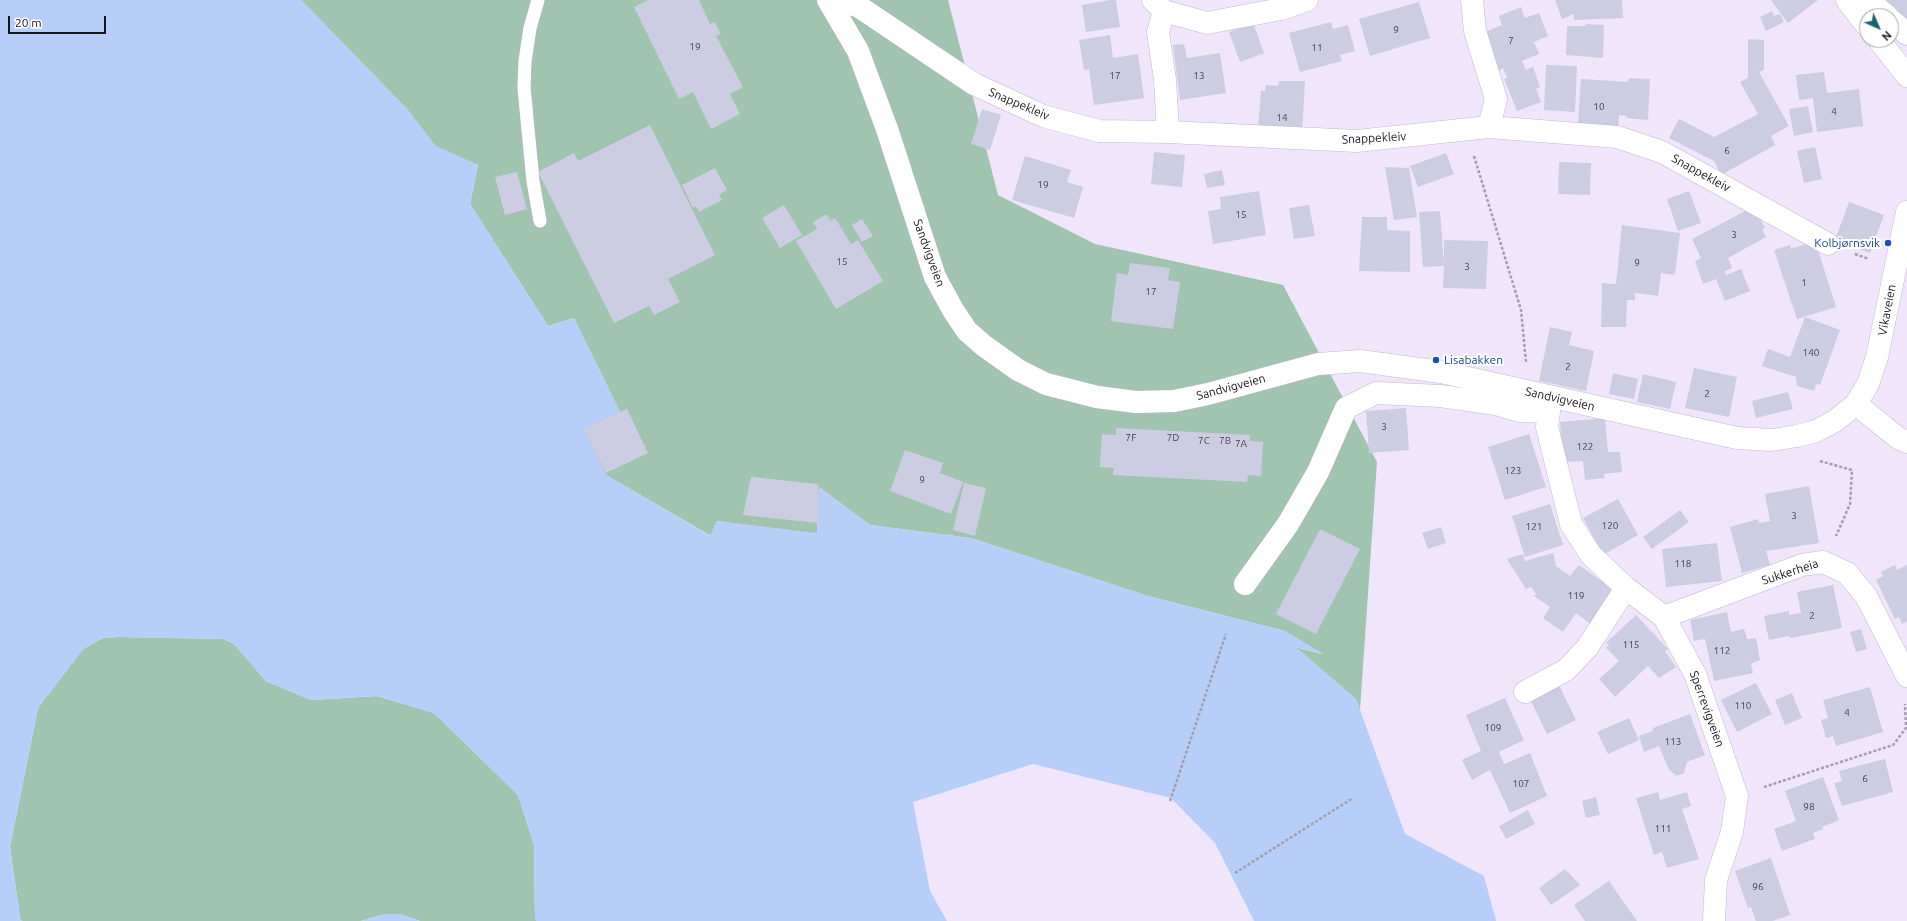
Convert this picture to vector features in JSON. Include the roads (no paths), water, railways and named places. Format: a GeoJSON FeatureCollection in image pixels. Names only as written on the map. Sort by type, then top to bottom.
{"type":"FeatureCollection","features":[{"type":"Feature","properties":{"kind":"street","name":"Snappekleiv"},"geometry":{"type":"LineString","coordinates":[[829,0],[858,6],[974,84],[1043,116],[1099,131],[1168,132],[1357,141],[1479,128],[1617,137],[1662,152],[1828,244]]}},
{"type":"Feature","properties":{"kind":"street","name":"Sandvigveien"},"geometry":{"type":"LineString","coordinates":[[829,0],[858,51],[886,129],[935,277],[953,310],[967,331],[983,345],[1018,370],[1046,384],[1097,397],[1136,402],[1174,401],[1208,394],[1318,364],[1360,361],[1402,365],[1442,372],[1544,401],[1737,438],[1772,440],[1816,431],[1835,421],[1856,404]]}},
{"type":"Feature","properties":{"kind":"street"},"geometry":{"type":"LineString","coordinates":[[1168,132],[1165,80],[1158,32],[1158,5],[1207,23],[1281,9],[1307,0]]}},
{"type":"Feature","properties":{"kind":"street"},"geometry":{"type":"LineString","coordinates":[[1472,0],[1475,31],[1496,99],[1479,128]]}},
{"type":"Feature","properties":{"kind":"street"},"geometry":{"type":"LineString","coordinates":[[1847,0],[1859,16]]}},
{"type":"Feature","properties":{"kind":"street"},"geometry":{"type":"LineString","coordinates":[[1868,0],[1878,8]]}},
{"type":"Feature","properties":{"kind":"street"},"geometry":{"type":"LineString","coordinates":[[1899,27],[1907,34]]}},
{"type":"Feature","properties":{"kind":"street"},"geometry":{"type":"LineString","coordinates":[[1884,48],[1907,76]]}},
{"type":"Feature","properties":{"kind":"street","name":"Vikaveien"},"geometry":{"type":"LineString","coordinates":[[1856,404],[1868,384],[1878,358],[1907,212]]}},
{"type":"Feature","properties":{"kind":"street"},"geometry":{"type":"LineString","coordinates":[[1244,584],[1288,524],[1318,472],[1346,408],[1376,393],[1440,396],[1496,404],[1519,411],[1544,401]]}},
{"type":"Feature","properties":{"kind":"street","name":"Sperrevigveien"},"geometry":{"type":"LineString","coordinates":[[1544,401],[1547,427],[1572,524],[1591,555],[1626,588],[1664,617],[1695,674],[1738,796],[1732,832],[1716,880],[1714,921]]}},
{"type":"Feature","properties":{"kind":"street"},"geometry":{"type":"LineString","coordinates":[[1856,404],[1898,438],[1907,442]]}},
{"type":"Feature","properties":{"kind":"street","name":"Sukkerheia"},"geometry":{"type":"LineString","coordinates":[[1664,617],[1802,566],[1823,562],[1847,572],[1866,596],[1905,672]]}},
{"type":"Feature","properties":{"kind":"street"},"geometry":{"type":"LineString","coordinates":[[1525,692],[1566,670],[1587,648],[1626,588]]}},
{"type":"Feature","properties":{"kind":"lane"},"geometry":{"type":"LineString","coordinates":[[538,0],[529,34],[525,61],[524,88],[529,142],[540,221]]}},
{"type":"Feature","properties":{"kind":"water"},"geometry":{"type":"Polygon","coordinates":[[[0,0],[301,0],[407,109],[436,146],[478,165],[470,204],[548,326],[574,318],[620,412],[584,430],[606,475],[710,536],[717,521],[817,533],[819,487],[870,525],[971,538],[1148,596],[1285,631],[1324,654],[1296,647],[1356,699],[1405,834],[1484,876],[1496,921],[1254,921],[1215,843],[1171,798],[1033,764],[913,802],[930,891],[947,921],[537,921],[535,918],[534,845],[518,795],[434,713],[377,696],[311,700],[266,681],[234,644],[223,639],[119,637],[103,638],[83,649],[38,708],[10,847],[20,918],[22,921],[0,921],[0,0]]]}},
{"type":"Feature","properties":{"kind":"water"},"geometry":{"type":"Polygon","coordinates":[[[385,914],[399,914],[420,921],[361,921],[385,914]]]}},
{"type":"Feature","properties":{"kind":"place","name":"Kolbjørnsvik"},"geometry":{"type":"Point","coordinates":[1888,243]}},
{"type":"Feature","properties":{"kind":"place","name":"Lisabakken"},"geometry":{"type":"Point","coordinates":[1436,360]}}]}
